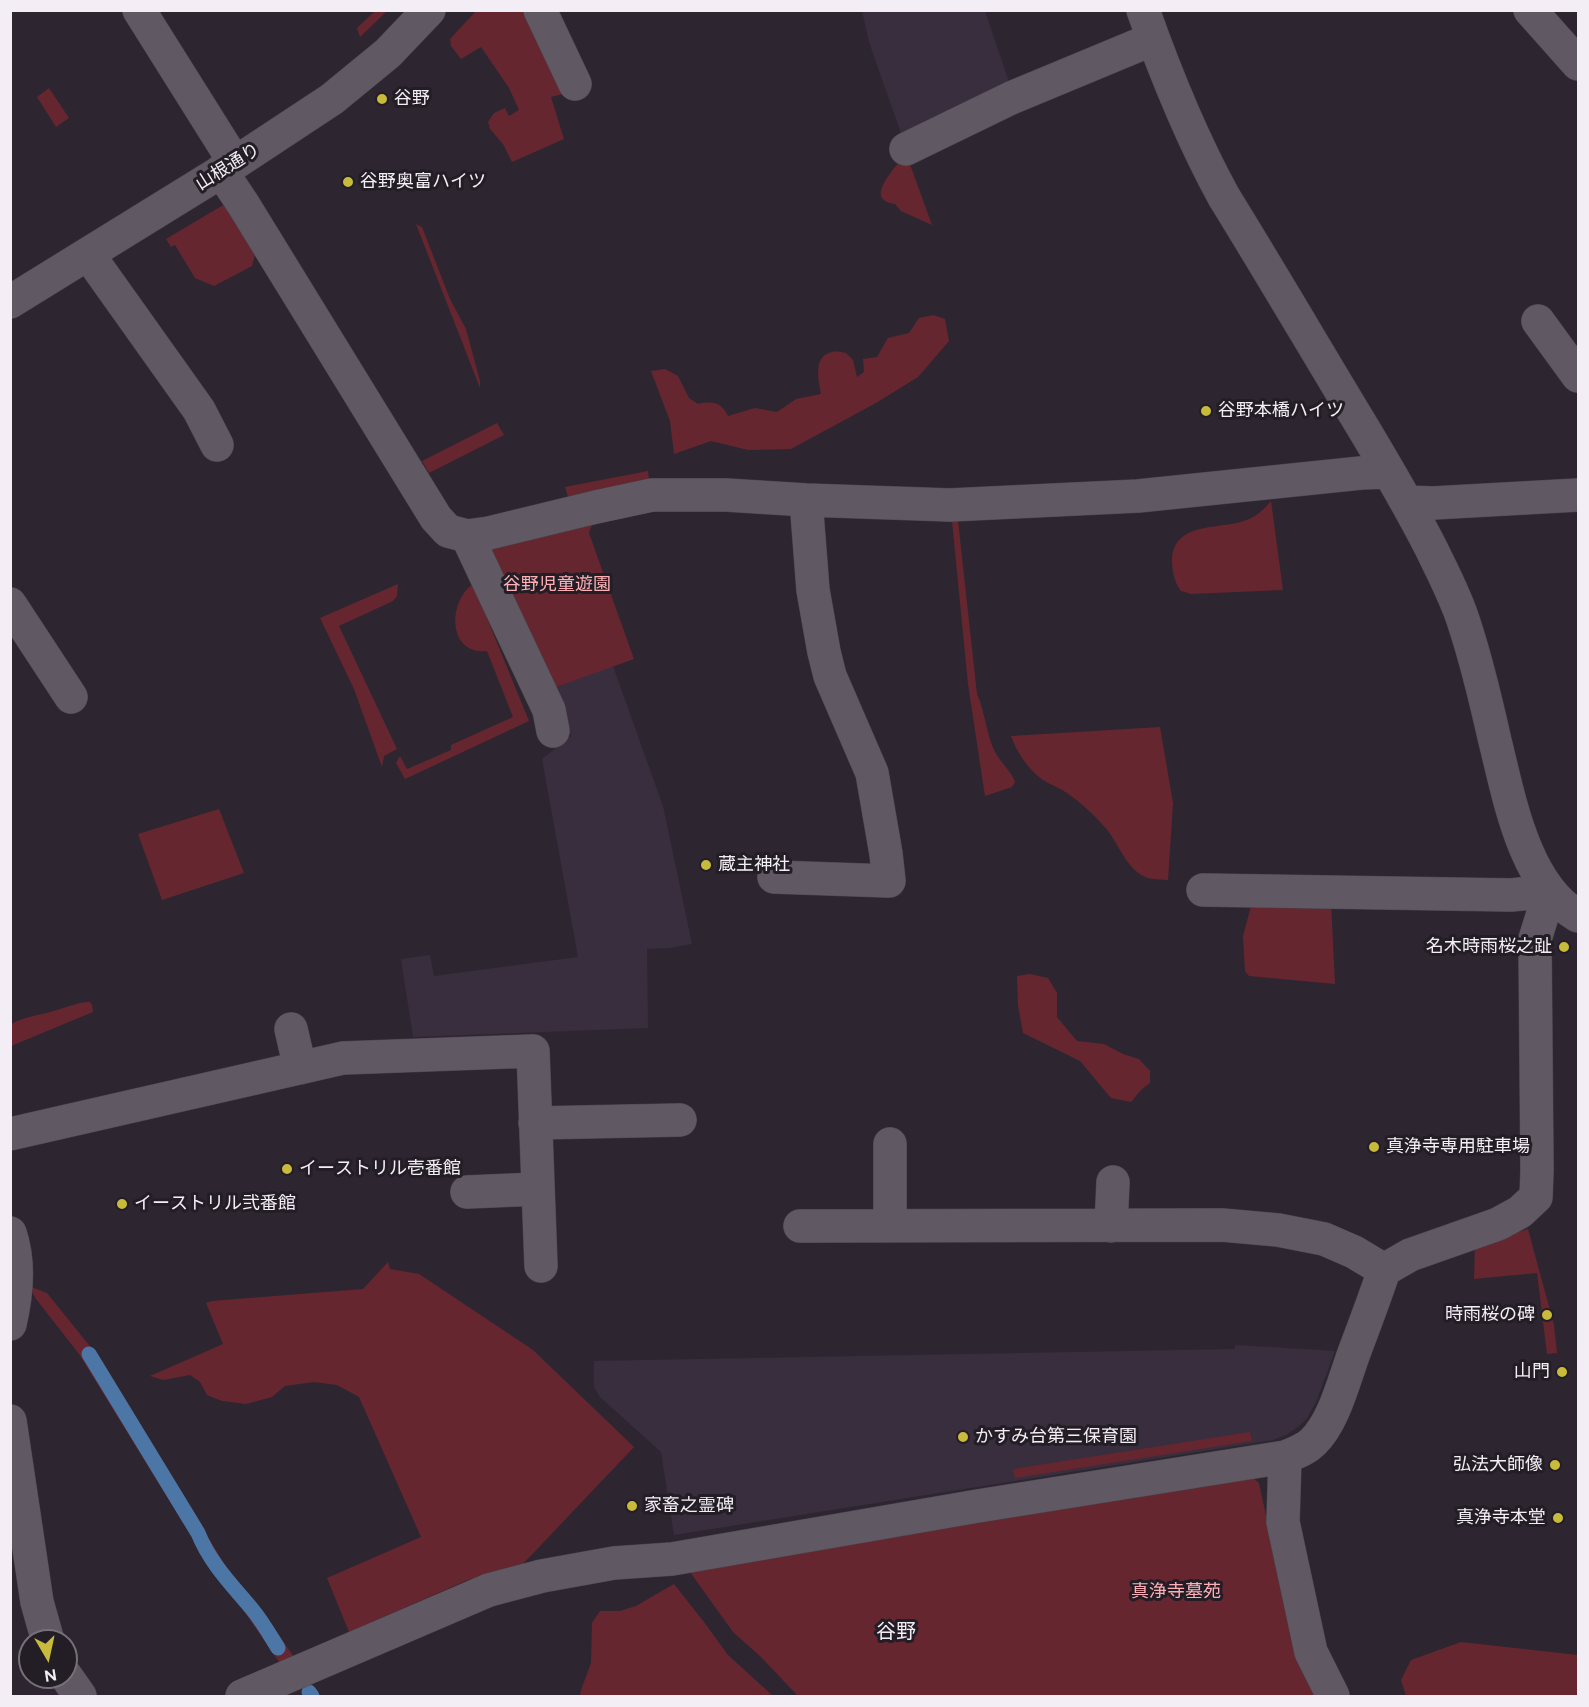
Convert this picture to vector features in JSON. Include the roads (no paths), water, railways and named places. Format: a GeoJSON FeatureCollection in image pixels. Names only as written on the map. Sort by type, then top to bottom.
{"type":"FeatureCollection","features":[{"type":"Feature","properties":{"kind":"street"},"geometry":{"type":"LineString","coordinates":[[139,10],[228,167],[243,204],[436,518],[447,531],[467,536],[489,533],[652,495],[726,495],[950,505],[1138,496],[1389,472]]}},
{"type":"Feature","properties":{"kind":"street","name":"山根通り"},"geometry":{"type":"LineString","coordinates":[[10,302],[312,113],[350,86],[388,53],[429,10]]}},
{"type":"Feature","properties":{"kind":"street"},"geometry":{"type":"LineString","coordinates":[[540,10],[575,84]]}},
{"type":"Feature","properties":{"kind":"street"},"geometry":{"type":"LineString","coordinates":[[1530,10],[1578,64]]}},
{"type":"Feature","properties":{"kind":"street"},"geometry":{"type":"LineString","coordinates":[[906,149],[1011,98],[1148,25],[1192,136],[1215,180],[1407,502],[1452,591],[1479,672],[1517,824],[1528,856],[1550,891],[1570,912],[1578,916]]}},
{"type":"Feature","properties":{"kind":"street"},"geometry":{"type":"LineString","coordinates":[[88,254],[199,410],[217,445]]}},
{"type":"Feature","properties":{"kind":"street"},"geometry":{"type":"LineString","coordinates":[[1538,321],[1578,376]]}},
{"type":"Feature","properties":{"kind":"street"},"geometry":{"type":"LineString","coordinates":[[1407,502],[1433,503],[1578,495]]}},
{"type":"Feature","properties":{"kind":"street"},"geometry":{"type":"LineString","coordinates":[[774,877],[889,881],[872,773],[830,676],[824,652],[813,590],[806,500]]}},
{"type":"Feature","properties":{"kind":"street"},"geometry":{"type":"LineString","coordinates":[[467,536],[549,710],[553,730]]}},
{"type":"Feature","properties":{"kind":"street"},"geometry":{"type":"LineString","coordinates":[[10,604],[71,698]]}},
{"type":"Feature","properties":{"kind":"street"},"geometry":{"type":"LineString","coordinates":[[1203,890],[1511,895],[1550,891]]}},
{"type":"Feature","properties":{"kind":"street"},"geometry":{"type":"LineString","coordinates":[[242,1696],[489,1590],[542,1576],[614,1563],[672,1558],[1285,1457],[1302,1451],[1314,1442],[1337,1400],[1384,1270],[1410,1255],[1498,1224],[1520,1212],[1536,1197],[1535,939],[1550,891]]}},
{"type":"Feature","properties":{"kind":"street"},"geometry":{"type":"LineString","coordinates":[[291,1029],[300,1068]]}},
{"type":"Feature","properties":{"kind":"street"},"geometry":{"type":"LineString","coordinates":[[10,1134],[344,1058],[533,1052],[542,1266]]}},
{"type":"Feature","properties":{"kind":"street"},"geometry":{"type":"LineString","coordinates":[[535,1123],[680,1120]]}},
{"type":"Feature","properties":{"kind":"street"},"geometry":{"type":"LineString","coordinates":[[890,1144],[890,1226]]}},
{"type":"Feature","properties":{"kind":"street"},"geometry":{"type":"LineString","coordinates":[[1111,1226],[1113,1182]]}},
{"type":"Feature","properties":{"kind":"street"},"geometry":{"type":"LineString","coordinates":[[467,1192],[538,1189]]}},
{"type":"Feature","properties":{"kind":"street"},"geometry":{"type":"LineString","coordinates":[[800,1226],[1222,1225],[1278,1230],[1324,1239],[1354,1252],[1384,1270]]}},
{"type":"Feature","properties":{"kind":"street"},"geometry":{"type":"LineString","coordinates":[[10,1233],[15,1246],[16,1290],[10,1324]]}},
{"type":"Feature","properties":{"kind":"street"},"geometry":{"type":"LineString","coordinates":[[10,1421],[37,1602],[45,1629]]}},
{"type":"Feature","properties":{"kind":"street"},"geometry":{"type":"LineString","coordinates":[[1285,1457],[1283,1522],[1311,1652],[1333,1696]]}},
{"type":"Feature","properties":{"kind":"waterway"},"geometry":{"type":"LineString","coordinates":[[89,1354],[209,1554],[256,1614],[278,1648]]}},
{"type":"Feature","properties":{"kind":"waterway"},"geometry":{"type":"LineString","coordinates":[[309,1692],[312,1696]]}},
{"type":"Feature","properties":{"kind":"place","name":"谷野"},"geometry":{"type":"Point","coordinates":[382,99]}},
{"type":"Feature","properties":{"kind":"place","name":"谷野奥富ハイツ"},"geometry":{"type":"Point","coordinates":[348,182]}},
{"type":"Feature","properties":{"kind":"place","name":"谷野本橋ハイツ"},"geometry":{"type":"Point","coordinates":[1206,411]}},
{"type":"Feature","properties":{"kind":"place","name":"蔵主神社"},"geometry":{"type":"Point","coordinates":[706,865]}},
{"type":"Feature","properties":{"kind":"place","name":"名木時雨桜之趾"},"geometry":{"type":"Point","coordinates":[1564,947]}},
{"type":"Feature","properties":{"kind":"place","name":"真浄寺専用駐車場"},"geometry":{"type":"Point","coordinates":[1374,1147]}},
{"type":"Feature","properties":{"kind":"place","name":"イーストリル壱番館"},"geometry":{"type":"Point","coordinates":[287,1169]}},
{"type":"Feature","properties":{"kind":"place","name":"イーストリル弐番館"},"geometry":{"type":"Point","coordinates":[122,1204]}},
{"type":"Feature","properties":{"kind":"place","name":"時雨桜の碑"},"geometry":{"type":"Point","coordinates":[1547,1315]}},
{"type":"Feature","properties":{"kind":"place","name":"山門"},"geometry":{"type":"Point","coordinates":[1562,1372]}},
{"type":"Feature","properties":{"kind":"place","name":"かすみ台第三保育園"},"geometry":{"type":"Point","coordinates":[963,1437]}},
{"type":"Feature","properties":{"kind":"place","name":"弘法大師像"},"geometry":{"type":"Point","coordinates":[1555,1465]}},
{"type":"Feature","properties":{"kind":"place","name":"家畜之霊碑"},"geometry":{"type":"Point","coordinates":[632,1506]}},
{"type":"Feature","properties":{"kind":"place","name":"真浄寺本堂"},"geometry":{"type":"Point","coordinates":[1558,1518]}},
{"type":"Feature","properties":{"kind":"district","name":"谷野"},"geometry":{"type":"Point","coordinates":[896,1632]}},
{"type":"Feature","properties":{"kind":"park label","name":"谷野児童遊園"},"geometry":{"type":"Point","coordinates":[557,585]}},
{"type":"Feature","properties":{"kind":"park label","name":"真浄寺墓苑"},"geometry":{"type":"Point","coordinates":[1176,1592]}}]}
